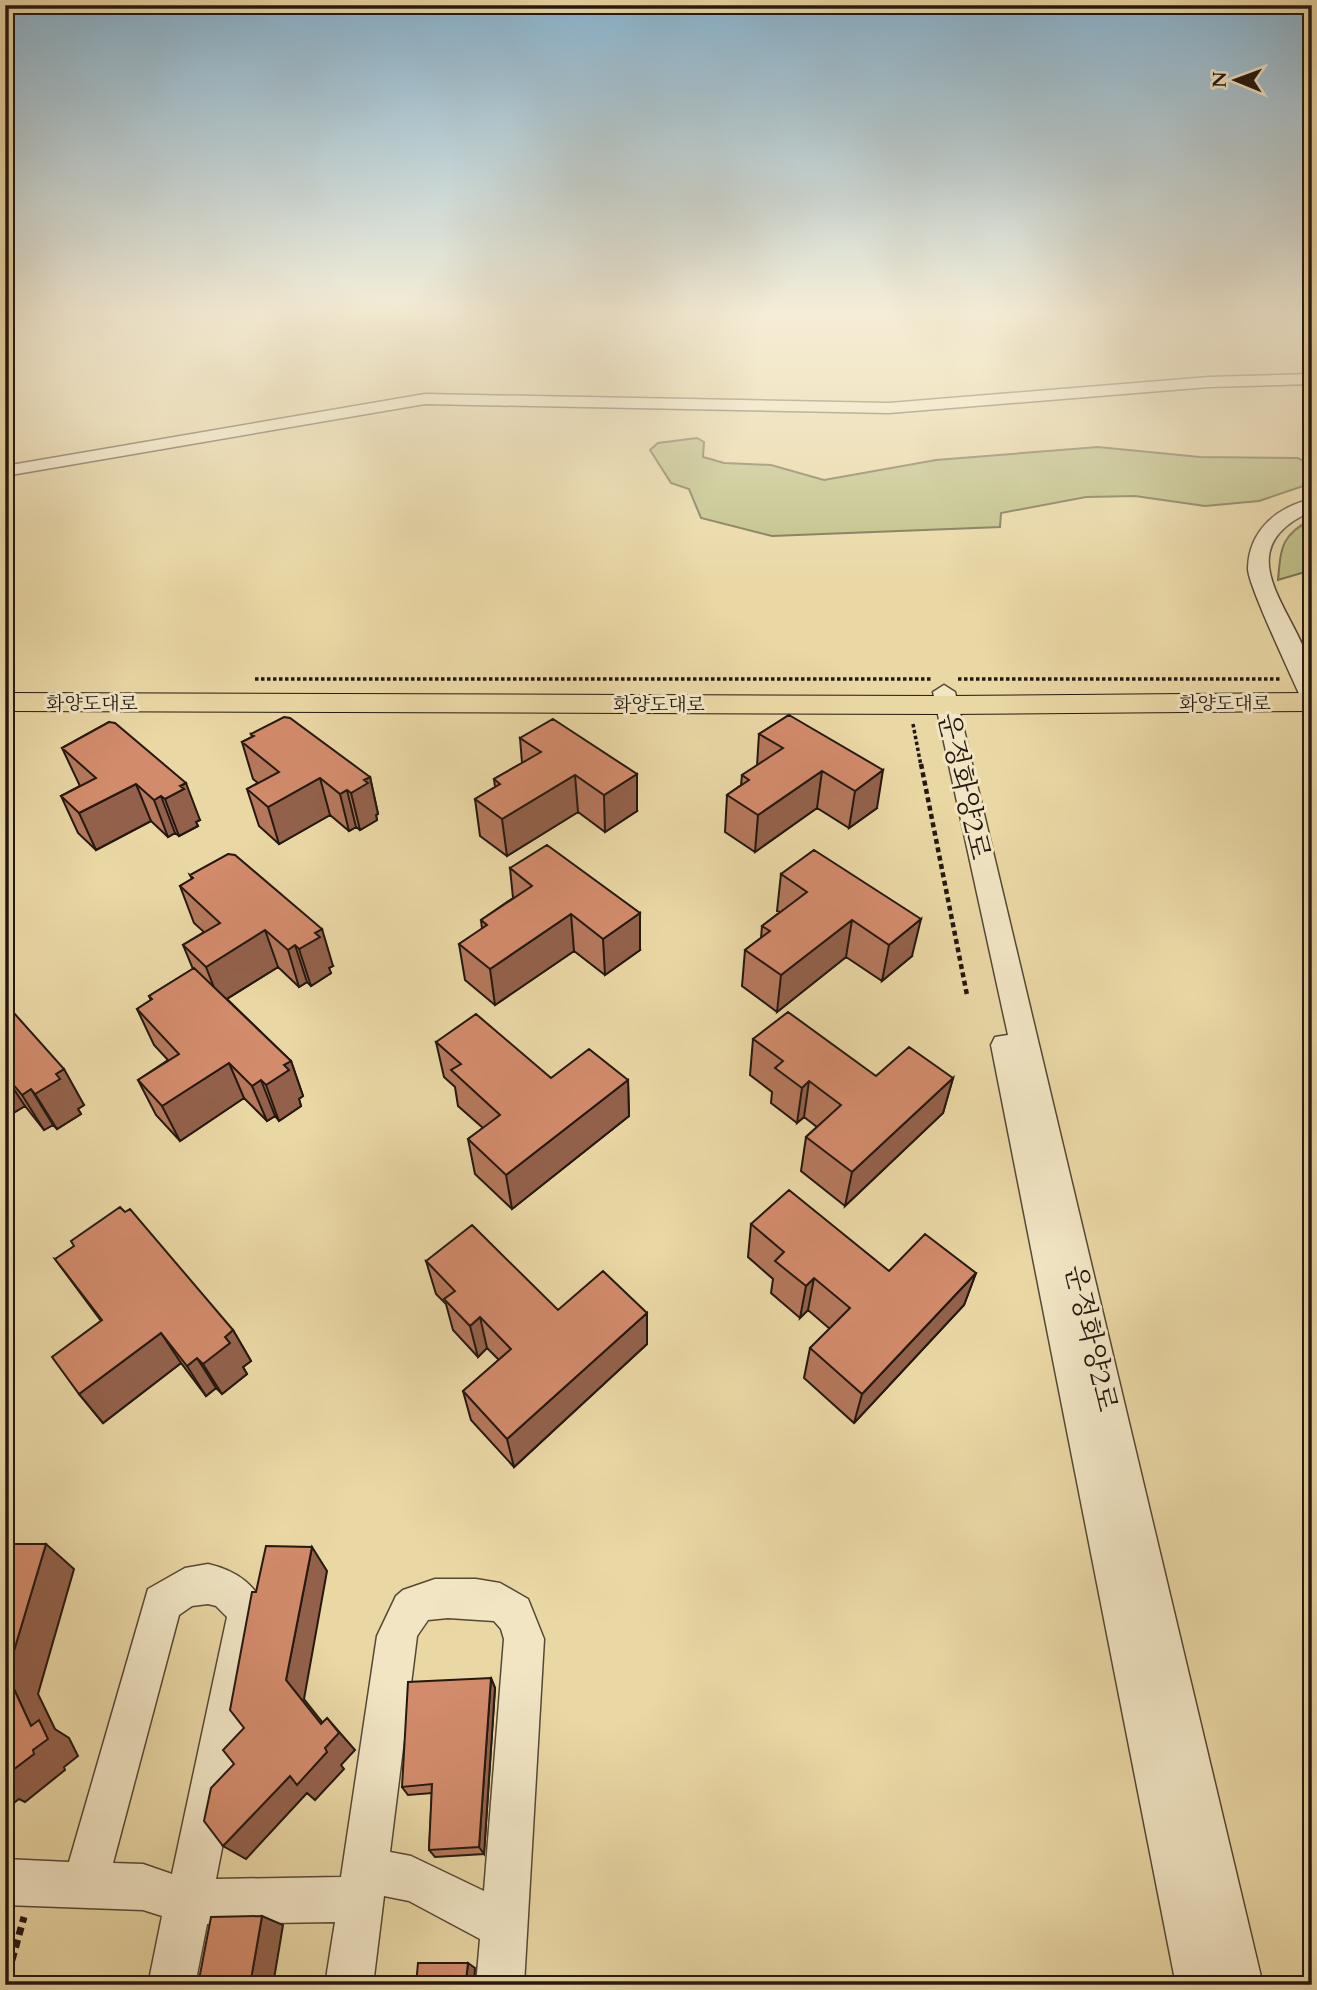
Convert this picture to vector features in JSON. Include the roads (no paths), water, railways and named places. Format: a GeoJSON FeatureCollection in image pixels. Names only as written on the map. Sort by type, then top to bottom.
{"type":"FeatureCollection","features":[{"type":"Feature","properties":{"kind":"main road","name":"화양도대로"},"geometry":{"type":"LineString","coordinates":[[5,692],[934,695]]}},
{"type":"Feature","properties":{"kind":"main road","name":"화양도대로"},"geometry":{"type":"LineString","coordinates":[[5,702],[1305,692]]}},
{"type":"Feature","properties":{"kind":"street"},"geometry":{"type":"LineString","coordinates":[[5,471],[391,405]]}},
{"type":"Feature","properties":{"kind":"street"},"geometry":{"type":"LineString","coordinates":[[727,405],[889,408],[928,405]]}},
{"type":"Feature","properties":{"kind":"street"},"geometry":{"type":"LineString","coordinates":[[1305,692],[1257,570],[1264,535],[1285,516],[1312,504]]}},
{"type":"Feature","properties":{"kind":"street","name":"운정화양2로"},"geometry":{"type":"LineString","coordinates":[[934,695],[1200,1985]]}},
{"type":"Feature","properties":{"kind":"street","name":"운정화양2로"},"geometry":{"type":"LineString","coordinates":[[934,695],[1240,1985]]}},
{"type":"Feature","properties":{"kind":"street"},"geometry":{"type":"LineString","coordinates":[[85,1884],[162,1603],[177,1590],[191,1584],[222,1587],[239,1598],[248,1613],[171,1985]]}},
{"type":"Feature","properties":{"kind":"street"},"geometry":{"type":"LineString","coordinates":[[349,1985],[397,1636],[403,1621],[415,1605],[434,1599],[493,1599],[508,1606],[519,1619],[524,1639],[500,1985]]}},
{"type":"Feature","properties":{"kind":"street"},"geometry":{"type":"LineString","coordinates":[[20,1882],[143,1888],[188,1902],[411,1879],[504,1927]]}}]}
